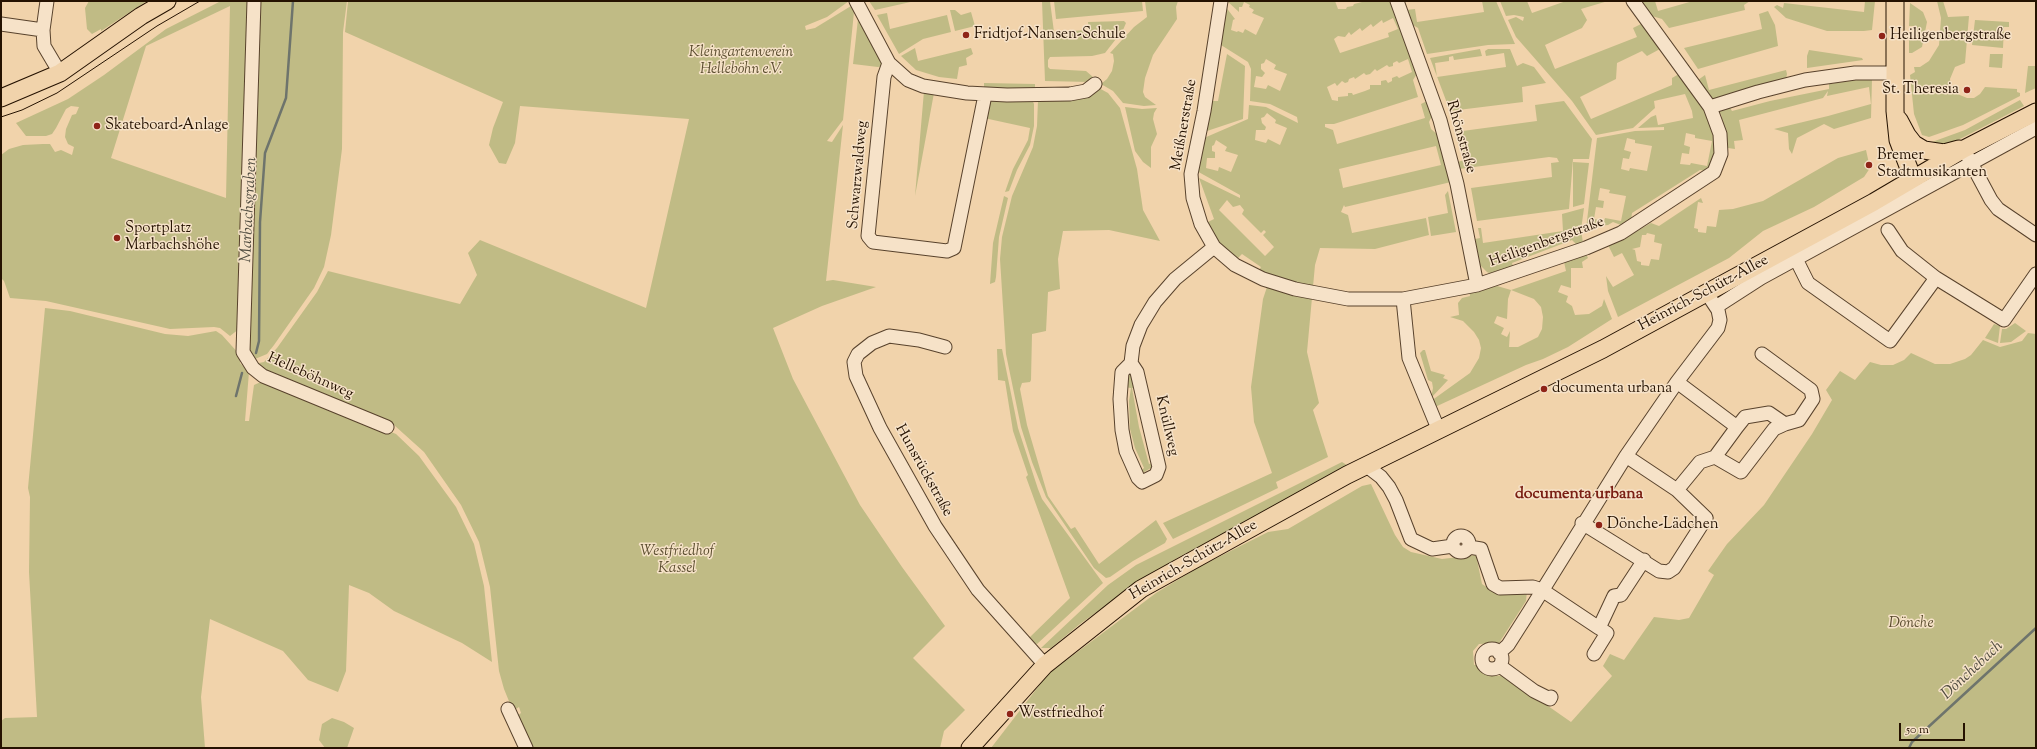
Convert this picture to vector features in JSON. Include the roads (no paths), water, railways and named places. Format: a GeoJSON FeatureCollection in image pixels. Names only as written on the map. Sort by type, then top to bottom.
{"type":"FeatureCollection","features":[{"type":"Feature","properties":{"kind":"main road"},"geometry":{"type":"LineString","coordinates":[[1,98],[60,74],[141,16],[166,1]]}},
{"type":"Feature","properties":{"kind":"main road"},"geometry":{"type":"LineString","coordinates":[[1895,1],[1895,111],[1898,140],[1913,179]]}},
{"type":"Feature","properties":{"kind":"main road"},"geometry":{"type":"LineString","coordinates":[[1895,111],[1907,135],[1914,144],[1924,150],[1944,153],[1964,148]]}},
{"type":"Feature","properties":{"kind":"main road","name":"Heinrich-Schütz-Allee"},"geometry":{"type":"LineString","coordinates":[[970,748],[1044,664],[1141,589],[1341,479],[1368,467],[1603,349],[1706,292],[1793,254],[1877,208],[1913,179],[1964,148],[2036,112]]}},
{"type":"Feature","properties":{"kind":"street"},"geometry":{"type":"LineString","coordinates":[[47,1],[43,30],[44,46],[60,74]]}},
{"type":"Feature","properties":{"kind":"street","name":"Helleböhnweg"},"geometry":{"type":"LineString","coordinates":[[254,1],[243,352],[253,368],[263,376],[387,427]]}},
{"type":"Feature","properties":{"kind":"street"},"geometry":{"type":"LineString","coordinates":[[856,1],[889,63],[908,80],[923,86],[985,95],[1070,94],[1086,91],[1095,84]]}},
{"type":"Feature","properties":{"kind":"street","name":"Meißnerstraße"},"geometry":{"type":"LineString","coordinates":[[1221,1],[1205,104],[1191,174],[1193,198],[1201,224],[1214,247],[1235,265],[1263,279],[1295,289],[1348,299],[1403,299]]}},
{"type":"Feature","properties":{"kind":"street","name":"Rhönstraße"},"geometry":{"type":"LineString","coordinates":[[1397,1],[1440,120],[1457,184],[1477,285]]}},
{"type":"Feature","properties":{"kind":"street","name":"Heiligenbergstraße"},"geometry":{"type":"LineString","coordinates":[[1403,299],[1477,285],[1586,248],[1620,233],[1701,182],[1714,172],[1721,154],[1720,134],[1710,107],[1633,1]]}},
{"type":"Feature","properties":{"kind":"street"},"geometry":{"type":"LineString","coordinates":[[1,24],[43,30]]}},
{"type":"Feature","properties":{"kind":"street","name":"Schwarzwaldweg"},"geometry":{"type":"LineString","coordinates":[[889,63],[884,77],[868,236],[873,242],[947,252],[954,248],[985,95]]}},
{"type":"Feature","properties":{"kind":"street"},"geometry":{"type":"LineString","coordinates":[[1710,107],[1758,92],[1805,80],[1855,73],[1894,73]]}},
{"type":"Feature","properties":{"kind":"street","name":"Heinrich-Schütz-Allee"},"geometry":{"type":"LineString","coordinates":[[1877,208],[1972,164],[2036,128]]}},
{"type":"Feature","properties":{"kind":"street"},"geometry":{"type":"LineString","coordinates":[[1964,148],[1991,200],[1998,209],[2036,235]]}},
{"type":"Feature","properties":{"kind":"street"},"geometry":{"type":"LineString","coordinates":[[1888,230],[1902,251],[1936,278],[2004,320],[2036,274]]}},
{"type":"Feature","properties":{"kind":"street","name":"Knüllweg"},"geometry":{"type":"LineString","coordinates":[[1131,363],[1137,372],[1159,468],[1156,475],[1142,482],[1138,478],[1126,451],[1122,430],[1120,400],[1122,372],[1131,363],[1133,346],[1141,325],[1156,302],[1175,279],[1214,247]]}},
{"type":"Feature","properties":{"kind":"street"},"geometry":{"type":"LineString","coordinates":[[1793,254],[1808,283],[1890,341],[1936,278]]}},
{"type":"Feature","properties":{"kind":"street","name":"Heinrich-Schütz-Allee"},"geometry":{"type":"LineString","coordinates":[[1716,307],[1761,278],[1793,254]]}},
{"type":"Feature","properties":{"kind":"street"},"geometry":{"type":"LineString","coordinates":[[1499,653],[1508,645],[1582,523],[1626,456],[1677,382],[1718,328],[1720,320],[1716,307],[1706,292]]}},
{"type":"Feature","properties":{"kind":"street"},"geometry":{"type":"LineString","coordinates":[[1403,299],[1409,358],[1439,431]]}},
{"type":"Feature","properties":{"kind":"street","name":"Hunsrückstraße"},"geometry":{"type":"LineString","coordinates":[[945,347],[919,340],[889,336],[872,343],[858,354],[854,362],[856,376],[880,428],[935,526],[978,590],[1044,664]]}},
{"type":"Feature","properties":{"kind":"street"},"geometry":{"type":"LineString","coordinates":[[1715,457],[1741,472],[1774,429],[1799,420],[1813,399],[1812,390],[1762,354]]}},
{"type":"Feature","properties":{"kind":"street"},"geometry":{"type":"LineString","coordinates":[[1677,382],[1737,428]]}},
{"type":"Feature","properties":{"kind":"street"},"geometry":{"type":"LineString","coordinates":[[1677,490],[1700,462],[1715,457],[1745,417],[1769,413],[1785,424]]}},
{"type":"Feature","properties":{"kind":"street"},"geometry":{"type":"LineString","coordinates":[[1582,523],[1644,560],[1659,571],[1668,572],[1674,568],[1706,518],[1677,490],[1626,456]]}},
{"type":"Feature","properties":{"kind":"street"},"geometry":{"type":"LineString","coordinates":[[1368,467],[1382,477],[1389,487],[1396,500],[1411,539],[1432,549],[1453,546],[1456,537],[1462,535],[1468,538],[1469,547],[1481,550],[1493,584],[1500,588],[1533,587],[1542,590],[1607,633],[1594,654]]}},
{"type":"Feature","properties":{"kind":"street"},"geometry":{"type":"LineString","coordinates":[[1599,628],[1614,596],[1621,595],[1644,560]]}},
{"type":"Feature","properties":{"kind":"street"},"geometry":{"type":"LineString","coordinates":[[1492,650],[1499,653],[1502,658],[1500,666],[1492,670],[1482,662],[1482,658],[1487,651],[1492,650]]}},
{"type":"Feature","properties":{"kind":"street"},"geometry":{"type":"LineString","coordinates":[[1500,666],[1534,691],[1550,699],[1551,697]]}},
{"type":"Feature","properties":{"kind":"street"},"geometry":{"type":"LineString","coordinates":[[508,709],[526,748]]}},
{"type":"Feature","properties":{"kind":"waterway","name":"Marbachsgraben"},"geometry":{"type":"LineString","coordinates":[[256,353],[259,341],[260,222],[265,153],[286,98],[293,1]]}},
{"type":"Feature","properties":{"kind":"waterway","name":"Marbachsgraben"},"geometry":{"type":"LineString","coordinates":[[236,396],[242,373]]}},
{"type":"Feature","properties":{"kind":"waterway","name":"Dönchebach"},"geometry":{"type":"LineString","coordinates":[[1909,748],[1912,742],[2036,628]]}},
{"type":"Feature","properties":{"kind":"tram line"},"geometry":{"type":"LineString","coordinates":[[1,117],[22,110],[57,93],[157,26],[200,1]]}},
{"type":"Feature","properties":{"kind":"place","name":"Fridtjof-Nansen-Schule"},"geometry":{"type":"Point","coordinates":[966,35]}},
{"type":"Feature","properties":{"kind":"place","name":"Heiligenbergstraße"},"geometry":{"type":"Point","coordinates":[1882,36]}},
{"type":"Feature","properties":{"kind":"place","name":"St. Theresia"},"geometry":{"type":"Point","coordinates":[1967,90]}},
{"type":"Feature","properties":{"kind":"place","name":"Skateboard-Anlage"},"geometry":{"type":"Point","coordinates":[97,126]}},
{"type":"Feature","properties":{"kind":"place","name":"Bremer Stadtmusikanten"},"geometry":{"type":"Point","coordinates":[1869,165]}},
{"type":"Feature","properties":{"kind":"place","name":"Sportplatz Marbachshöhe"},"geometry":{"type":"Point","coordinates":[117,238]}},
{"type":"Feature","properties":{"kind":"place","name":"documenta urbana"},"geometry":{"type":"Point","coordinates":[1544,389]}},
{"type":"Feature","properties":{"kind":"place","name":"Dönche-Lädchen"},"geometry":{"type":"Point","coordinates":[1599,525]}},
{"type":"Feature","properties":{"kind":"place","name":"Westfriedhof"},"geometry":{"type":"Point","coordinates":[1010,714]}},
{"type":"Feature","properties":{"kind":"district","name":"documenta urbana"},"geometry":{"type":"Point","coordinates":[1579,495]}},
{"type":"Feature","properties":{"kind":"park label","name":"Kleingartenverein Helleböhn e.V."},"geometry":{"type":"Point","coordinates":[741,62]}},
{"type":"Feature","properties":{"kind":"park label","name":"Westfriedhof Kassel"},"geometry":{"type":"Point","coordinates":[677,560]}},
{"type":"Feature","properties":{"kind":"park label","name":"Dönche"},"geometry":{"type":"Point","coordinates":[1911,624]}}]}
